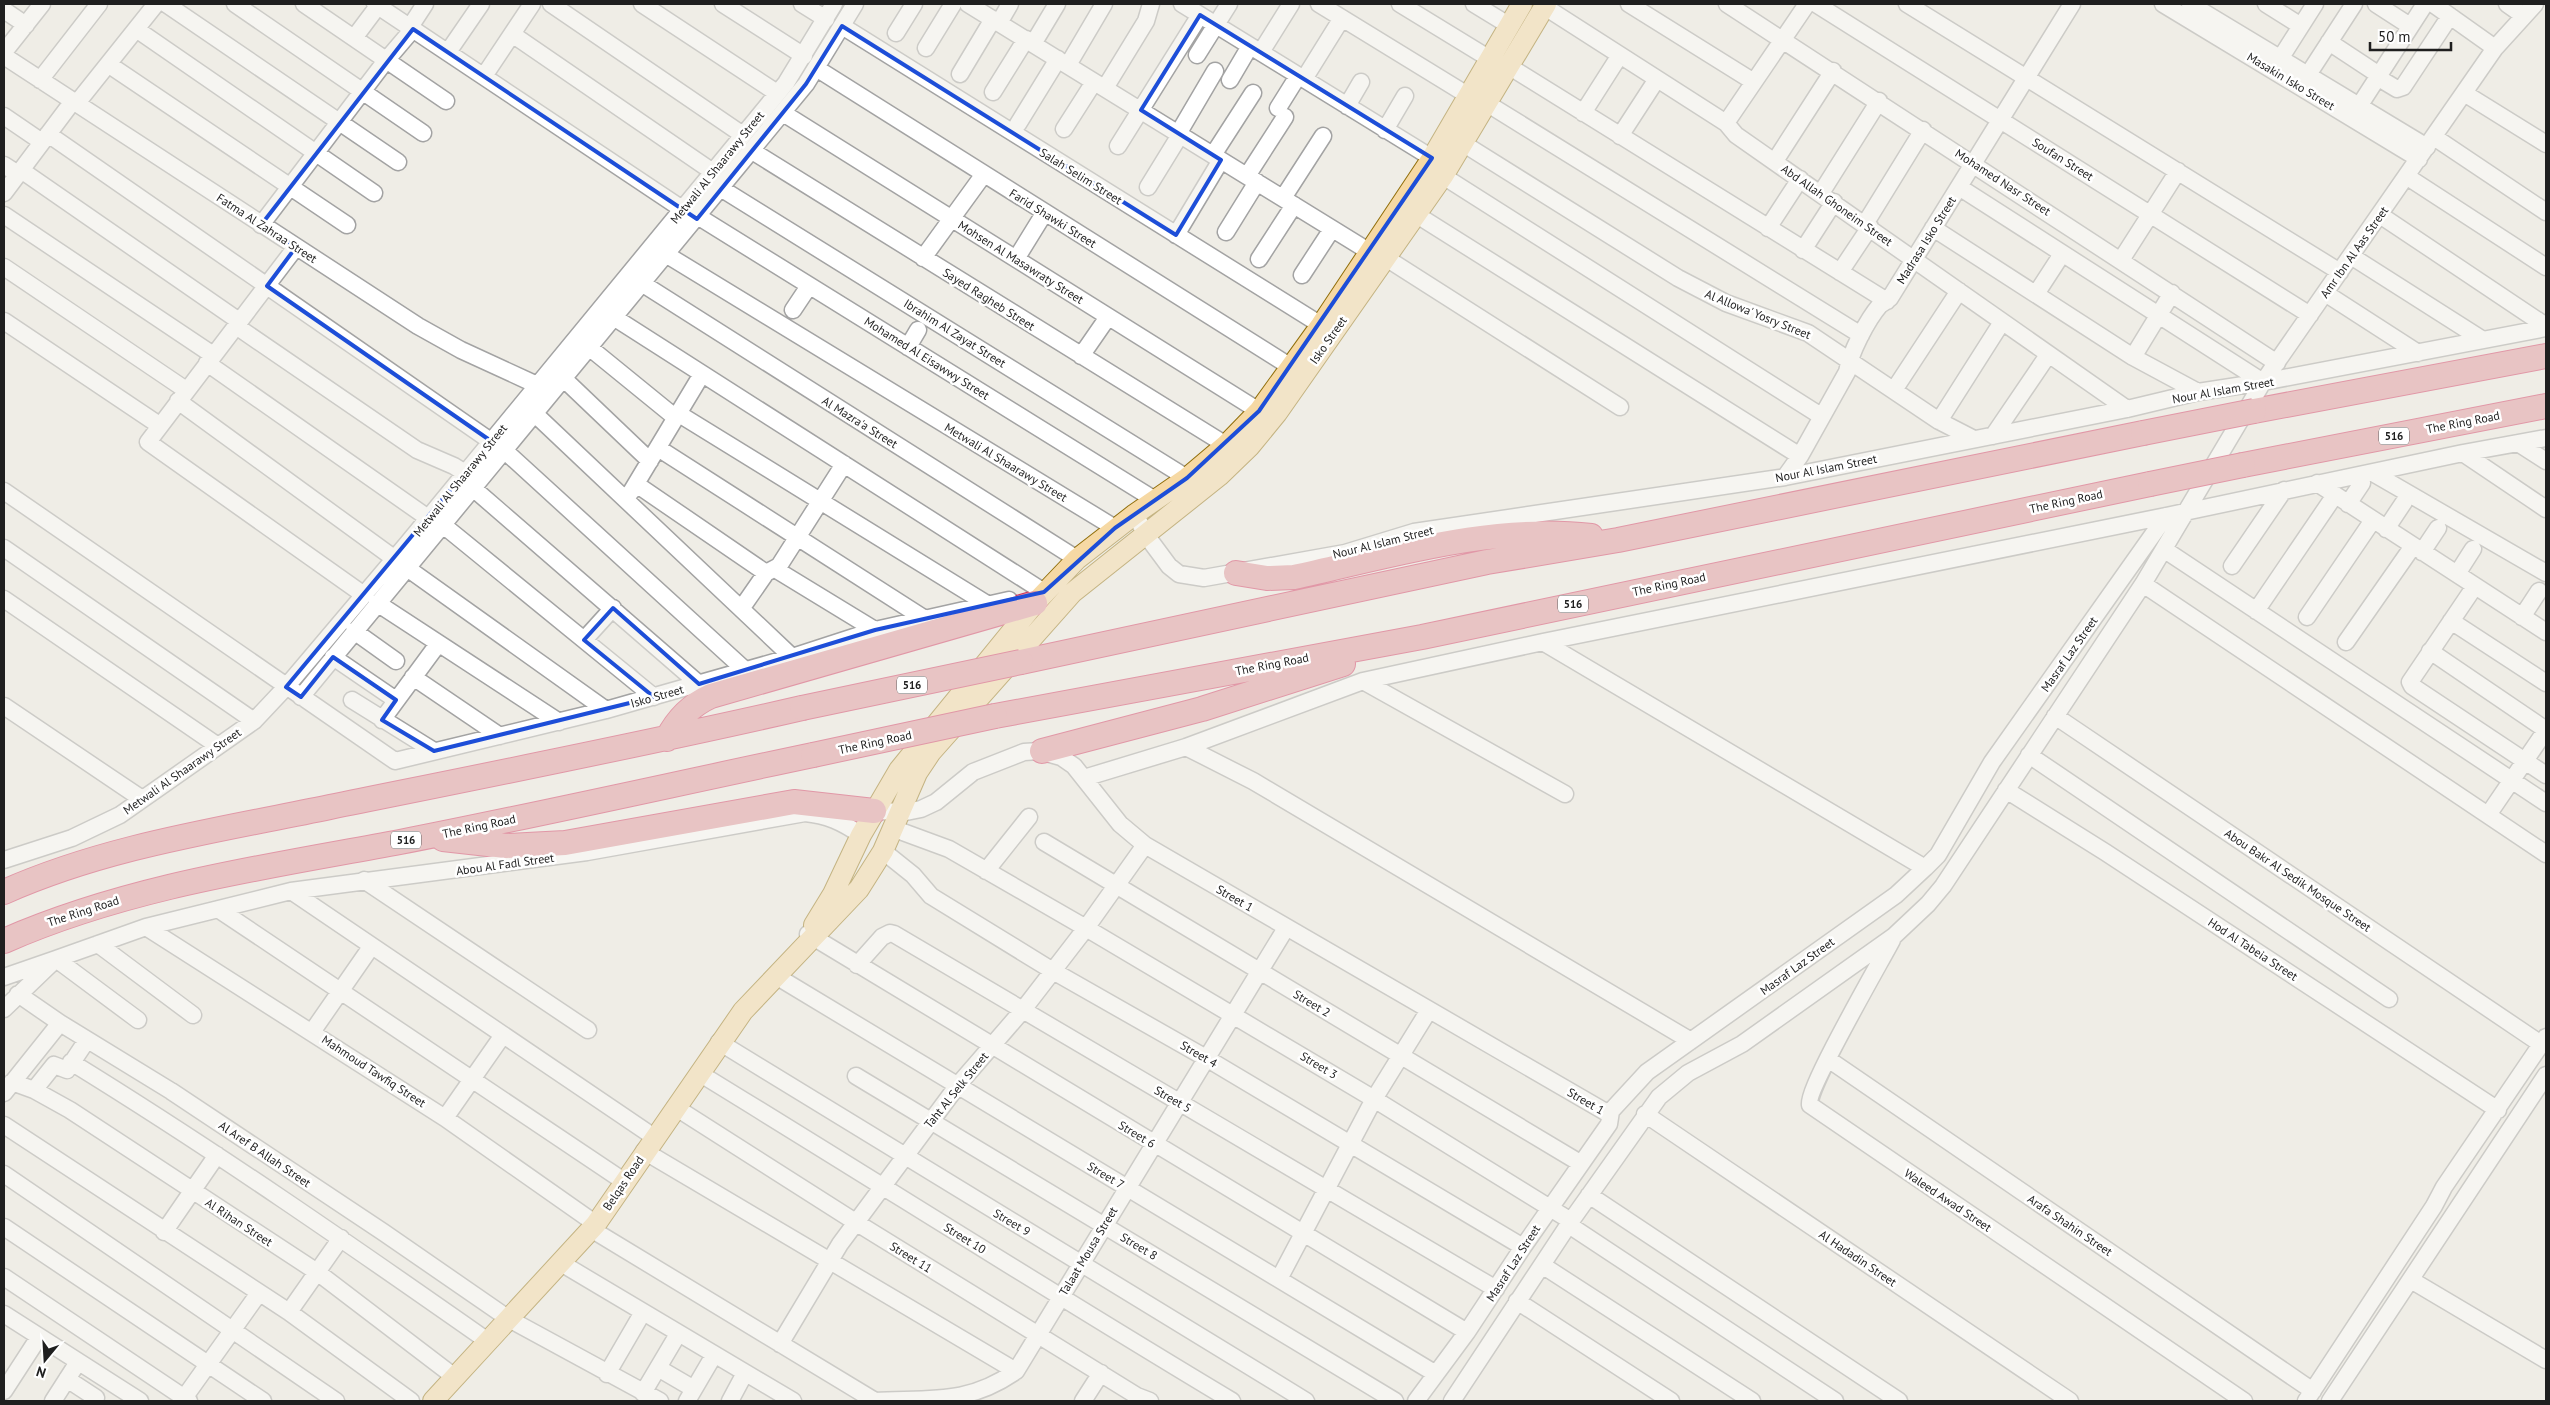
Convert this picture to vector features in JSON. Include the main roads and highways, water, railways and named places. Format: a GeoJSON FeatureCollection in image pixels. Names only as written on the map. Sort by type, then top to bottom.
{"type":"FeatureCollection","features":[{"type":"Feature","properties":{"kind":"highway","name":"516"},"geometry":{"type":"LineString","coordinates":[[4,892],[62,869],[148,844],[667,739],[802,708],[1487,562],[1618,540],[2143,433],[2546,356]]}},
{"type":"Feature","properties":{"kind":"highway","name":"The Ring Road"},"geometry":{"type":"LineString","coordinates":[[4,941],[72,913],[194,881],[429,836],[995,716],[1422,636],[2242,465],[2546,406]]}},
{"type":"Feature","properties":{"kind":"highway"},"geometry":{"type":"LineString","coordinates":[[1236,572],[1267,578],[1294,577],[1476,538],[1513,534],[1576,534],[1618,540]]}},
{"type":"Feature","properties":{"kind":"highway"},"geometry":{"type":"LineString","coordinates":[[667,739],[675,724],[687,711],[711,696],[1042,605]]}},
{"type":"Feature","properties":{"kind":"highway"},"geometry":{"type":"LineString","coordinates":[[1042,751],[1202,709],[1422,636]]}},
{"type":"Feature","properties":{"kind":"highway"},"geometry":{"type":"LineString","coordinates":[[429,836],[487,845],[545,844],[686,823],[794,802],[874,811]]}},
{"type":"Feature","properties":{"kind":"main road","name":"Isko Street"},"geometry":{"type":"LineString","coordinates":[[1042,605],[1086,579],[1146,535],[1219,476],[1250,446],[1278,413],[1378,255],[1522,4]]}},
{"type":"Feature","properties":{"kind":"main road","name":"Isko Street"},"geometry":{"type":"LineString","coordinates":[[1042,605],[1077,559],[1115,528],[1188,478],[1226,445],[1259,411],[1321,325],[1378,255],[1417,215],[1464,144],[1545,5]]}},
{"type":"Feature","properties":{"kind":"main road"},"geometry":{"type":"LineString","coordinates":[[811,936],[860,835],[899,770],[1042,605]]}},
{"type":"Feature","properties":{"kind":"main road"},"geometry":{"type":"LineString","coordinates":[[811,936],[859,889],[883,851],[917,773],[1042,605]]}},
{"type":"Feature","properties":{"kind":"main road","name":"Belqas Road"},"geometry":{"type":"LineString","coordinates":[[433,1401],[593,1227],[719,1042],[743,1011],[811,936]]}}]}
